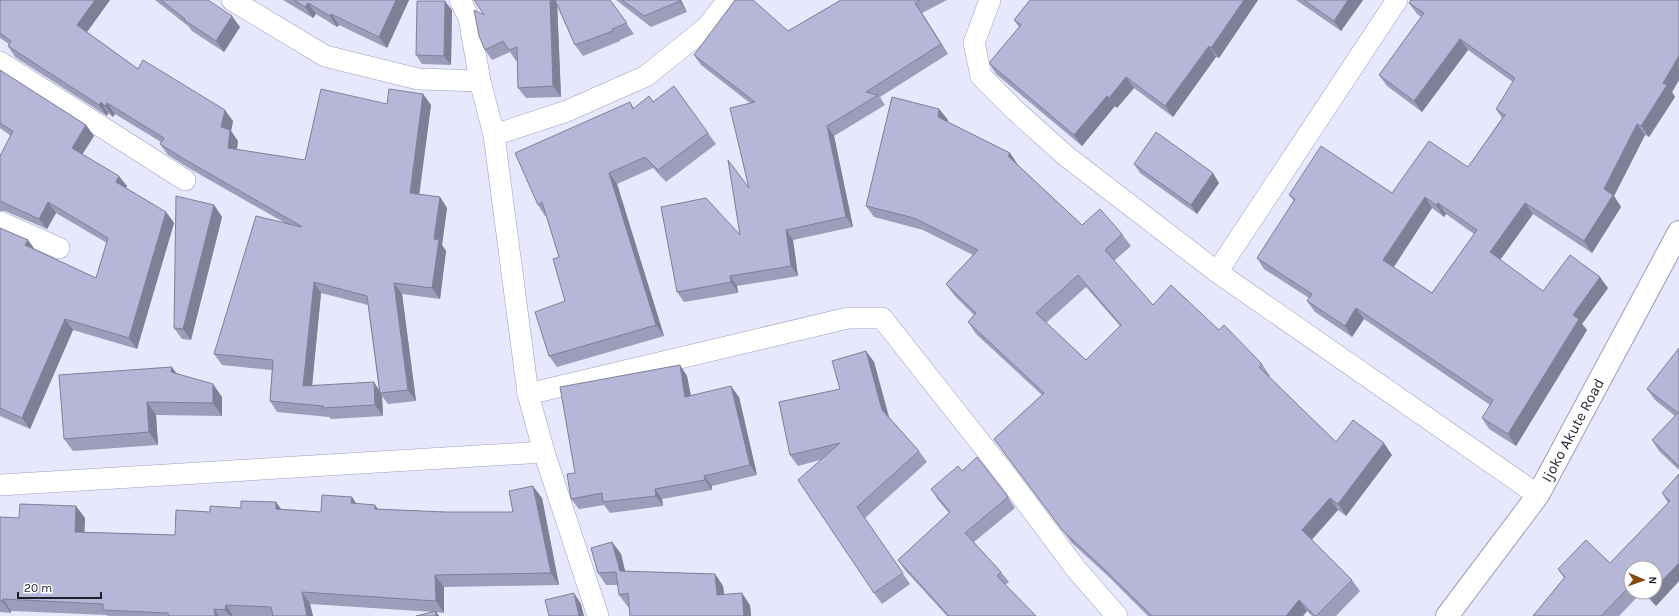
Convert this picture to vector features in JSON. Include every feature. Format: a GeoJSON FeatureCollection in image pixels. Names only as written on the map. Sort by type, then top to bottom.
{"type":"FeatureCollection","features":[{"type":"Feature","properties":{"kind":"main road","name":"Ijoko Akute Road"},"geometry":{"type":"LineString","coordinates":[[1447,616],[1538,495],[1679,232]]}},
{"type":"Feature","properties":{"kind":"street"},"geometry":{"type":"LineString","coordinates":[[232,0],[325,56],[418,79],[480,81]]}},
{"type":"Feature","properties":{"kind":"street"},"geometry":{"type":"LineString","coordinates":[[460,0],[469,18],[480,81],[494,135],[528,394],[544,452],[598,616]]}},
{"type":"Feature","properties":{"kind":"street"},"geometry":{"type":"LineString","coordinates":[[494,135],[568,111],[646,76],[707,27],[728,0]]}},
{"type":"Feature","properties":{"kind":"street"},"geometry":{"type":"LineString","coordinates":[[990,0],[974,43],[981,76],[1016,111],[1066,156],[1217,272],[1538,495]]}},
{"type":"Feature","properties":{"kind":"street"},"geometry":{"type":"LineString","coordinates":[[1217,272],[1397,0]]}},
{"type":"Feature","properties":{"kind":"street"},"geometry":{"type":"LineString","coordinates":[[0,62],[184,180]]}},
{"type":"Feature","properties":{"kind":"street"},"geometry":{"type":"LineString","coordinates":[[0,222],[60,248]]}},
{"type":"Feature","properties":{"kind":"street"},"geometry":{"type":"LineString","coordinates":[[528,394],[848,318],[882,318],[1006,475],[1076,569],[1117,616]]}},
{"type":"Feature","properties":{"kind":"street"},"geometry":{"type":"LineString","coordinates":[[0,485],[544,452]]}},
{"type":"Feature","properties":{"kind":"building"},"geometry":{"type":"Polygon","coordinates":[[[0,0],[95,0],[77,25],[138,69],[143,60],[225,110],[221,127],[230,130],[228,148],[305,160],[321,89],[387,104],[389,89],[423,94],[410,193],[440,197],[434,239],[439,240],[432,288],[394,283],[408,390],[380,393],[367,296],[314,282],[303,386],[374,382],[375,405],[323,408],[323,406],[270,401],[273,360],[214,354],[256,216],[301,226],[184,159],[160,144],[164,138],[107,103],[105,106],[101,102],[99,105],[8,46],[11,41],[0,33],[0,0]]]}},
{"type":"Feature","properties":{"kind":"building"},"geometry":{"type":"Polygon","coordinates":[[[161,0],[208,0],[232,16],[216,41],[184,20],[185,19],[161,0]]]}},
{"type":"Feature","properties":{"kind":"building"},"geometry":{"type":"Polygon","coordinates":[[[294,0],[396,0],[379,37],[331,14],[330,16],[308,3],[305,7],[294,0]]]}},
{"type":"Feature","properties":{"kind":"building"},"geometry":{"type":"Polygon","coordinates":[[[474,0],[550,0],[553,86],[518,88],[517,47],[509,50],[503,41],[485,50],[479,36],[474,10],[484,15],[474,0]]]}},
{"type":"Feature","properties":{"kind":"building"},"geometry":{"type":"Polygon","coordinates":[[[555,0],[610,0],[627,23],[612,29],[613,31],[575,45],[555,0]]]}},
{"type":"Feature","properties":{"kind":"building"},"geometry":{"type":"Polygon","coordinates":[[[622,0],[679,0],[680,1],[644,16],[622,0]]]}},
{"type":"Feature","properties":{"kind":"building"},"geometry":{"type":"Polygon","coordinates":[[[735,0],[753,0],[788,31],[841,0],[920,0],[915,3],[941,44],[866,92],[878,95],[827,126],[846,217],[786,230],[791,266],[730,276],[731,282],[677,292],[661,207],[706,198],[740,235],[728,160],[749,188],[730,108],[755,102],[694,55],[735,0]]]}},
{"type":"Feature","properties":{"kind":"building"},"geometry":{"type":"Polygon","coordinates":[[[1030,0],[1244,0],[1211,48],[1209,46],[1165,106],[1126,77],[1109,98],[1107,96],[1074,135],[989,63],[1021,25],[1014,20],[1030,0]]]}},
{"type":"Feature","properties":{"kind":"building"},"geometry":{"type":"Polygon","coordinates":[[[1304,0],[1348,0],[1334,21],[1304,0]]]}},
{"type":"Feature","properties":{"kind":"building"},"geometry":{"type":"Polygon","coordinates":[[[1411,0],[1679,0],[1679,56],[1663,83],[1667,85],[1641,126],[1637,124],[1604,189],[1613,195],[1584,241],[1525,203],[1490,252],[1543,291],[1570,255],[1600,277],[1573,315],[1579,319],[1508,434],[1482,418],[1493,400],[1356,308],[1345,326],[1307,301],[1312,294],[1257,258],[1295,199],[1289,195],[1321,146],[1392,193],[1429,141],[1468,167],[1505,115],[1496,109],[1515,78],[1460,39],[1414,101],[1379,75],[1424,13],[1409,3],[1411,0]],[[1425,197],[1383,260],[1432,293],[1477,230],[1438,203],[1436,205],[1425,197]]]}},
{"type":"Feature","properties":{"kind":"building"},"geometry":{"type":"Polygon","coordinates":[[[417,1],[445,1],[444,56],[416,55],[417,1]]]}},
{"type":"Feature","properties":{"kind":"building"},"geometry":{"type":"Polygon","coordinates":[[[0,70],[86,125],[72,148],[119,176],[116,182],[166,212],[129,338],[65,319],[22,418],[0,408],[0,228],[28,240],[25,245],[96,278],[108,238],[48,202],[39,219],[0,201],[0,156],[13,131],[0,123],[0,70]]]}},
{"type":"Feature","properties":{"kind":"building"},"geometry":{"type":"Polygon","coordinates":[[[674,86],[708,133],[658,170],[645,157],[609,173],[656,325],[549,356],[535,312],[565,301],[553,259],[559,257],[542,202],[538,205],[515,153],[630,102],[633,109],[649,96],[653,102],[674,86]]]}},
{"type":"Feature","properties":{"kind":"building"},"geometry":{"type":"Polygon","coordinates":[[[892,97],[939,109],[938,117],[1010,153],[1008,156],[1082,225],[1100,209],[1122,234],[1105,250],[1153,305],[1171,285],[1219,330],[1224,325],[1262,364],[1259,367],[1336,442],[1353,420],[1384,443],[1338,504],[1330,498],[1302,530],[1352,580],[1316,616],[1299,600],[1286,616],[1152,616],[1063,531],[994,439],[1044,393],[968,322],[976,313],[946,284],[978,250],[914,218],[866,206],[892,97]],[[1078,275],[1036,313],[1086,360],[1121,325],[1078,275]]]}},
{"type":"Feature","properties":{"kind":"building"},"geometry":{"type":"Polygon","coordinates":[[[1156,132],[1213,173],[1191,205],[1134,164],[1156,132]]]}},
{"type":"Feature","properties":{"kind":"building"},"geometry":{"type":"Polygon","coordinates":[[[176,196],[214,205],[183,329],[174,328],[176,196]]]}},
{"type":"Feature","properties":{"kind":"building"},"geometry":{"type":"Polygon","coordinates":[[[1679,348],[1679,466],[1652,440],[1678,413],[1647,389],[1679,348]]]}},
{"type":"Feature","properties":{"kind":"building"},"geometry":{"type":"Polygon","coordinates":[[[866,351],[882,410],[919,451],[857,507],[903,573],[874,593],[798,480],[840,443],[790,455],[779,402],[840,389],[832,361],[866,351]]]}},
{"type":"Feature","properties":{"kind":"building"},"geometry":{"type":"Polygon","coordinates":[[[680,365],[685,397],[731,386],[750,465],[704,476],[705,480],[655,489],[656,496],[603,502],[602,493],[571,499],[567,474],[575,473],[560,387],[680,365]]]}},
{"type":"Feature","properties":{"kind":"building"},"geometry":{"type":"Polygon","coordinates":[[[172,367],[171,372],[213,384],[213,403],[147,402],[149,432],[64,439],[59,375],[172,367]]]}},
{"type":"Feature","properties":{"kind":"building"},"geometry":{"type":"Polygon","coordinates":[[[977,457],[1008,497],[965,533],[1001,572],[997,576],[1036,616],[949,616],[898,560],[950,512],[931,489],[958,466],[962,471],[977,457]]]}},
{"type":"Feature","properties":{"kind":"building"},"geometry":{"type":"Polygon","coordinates":[[[1679,474],[1679,563],[1663,580],[1663,560],[1623,560],[1623,593],[1601,616],[1533,616],[1565,577],[1558,569],[1586,540],[1610,563],[1670,501],[1662,493],[1679,474]]]}},
{"type":"Feature","properties":{"kind":"building"},"geometry":{"type":"Polygon","coordinates":[[[533,486],[551,573],[435,575],[436,601],[302,592],[307,616],[273,616],[271,607],[226,605],[225,610],[214,609],[215,616],[169,616],[168,613],[103,610],[103,604],[3,599],[0,601],[0,517],[19,518],[20,504],[76,506],[75,532],[175,535],[176,510],[210,512],[210,506],[241,508],[241,501],[276,502],[276,509],[321,512],[322,495],[352,497],[351,503],[375,505],[375,509],[445,512],[513,512],[509,491],[533,486]]]}},
{"type":"Feature","properties":{"kind":"building"},"geometry":{"type":"Polygon","coordinates":[[[612,542],[620,571],[715,574],[717,595],[742,593],[744,616],[630,616],[628,593],[619,595],[616,572],[598,573],[591,548],[612,542]]]}},
{"type":"Feature","properties":{"kind":"building"},"geometry":{"type":"Polygon","coordinates":[[[574,593],[579,616],[549,616],[545,600],[574,593]]]}},
{"type":"Feature","properties":{"kind":"building"},"geometry":{"type":"Polygon","coordinates":[[[436,611],[436,616],[416,616],[436,611]]]}}]}
